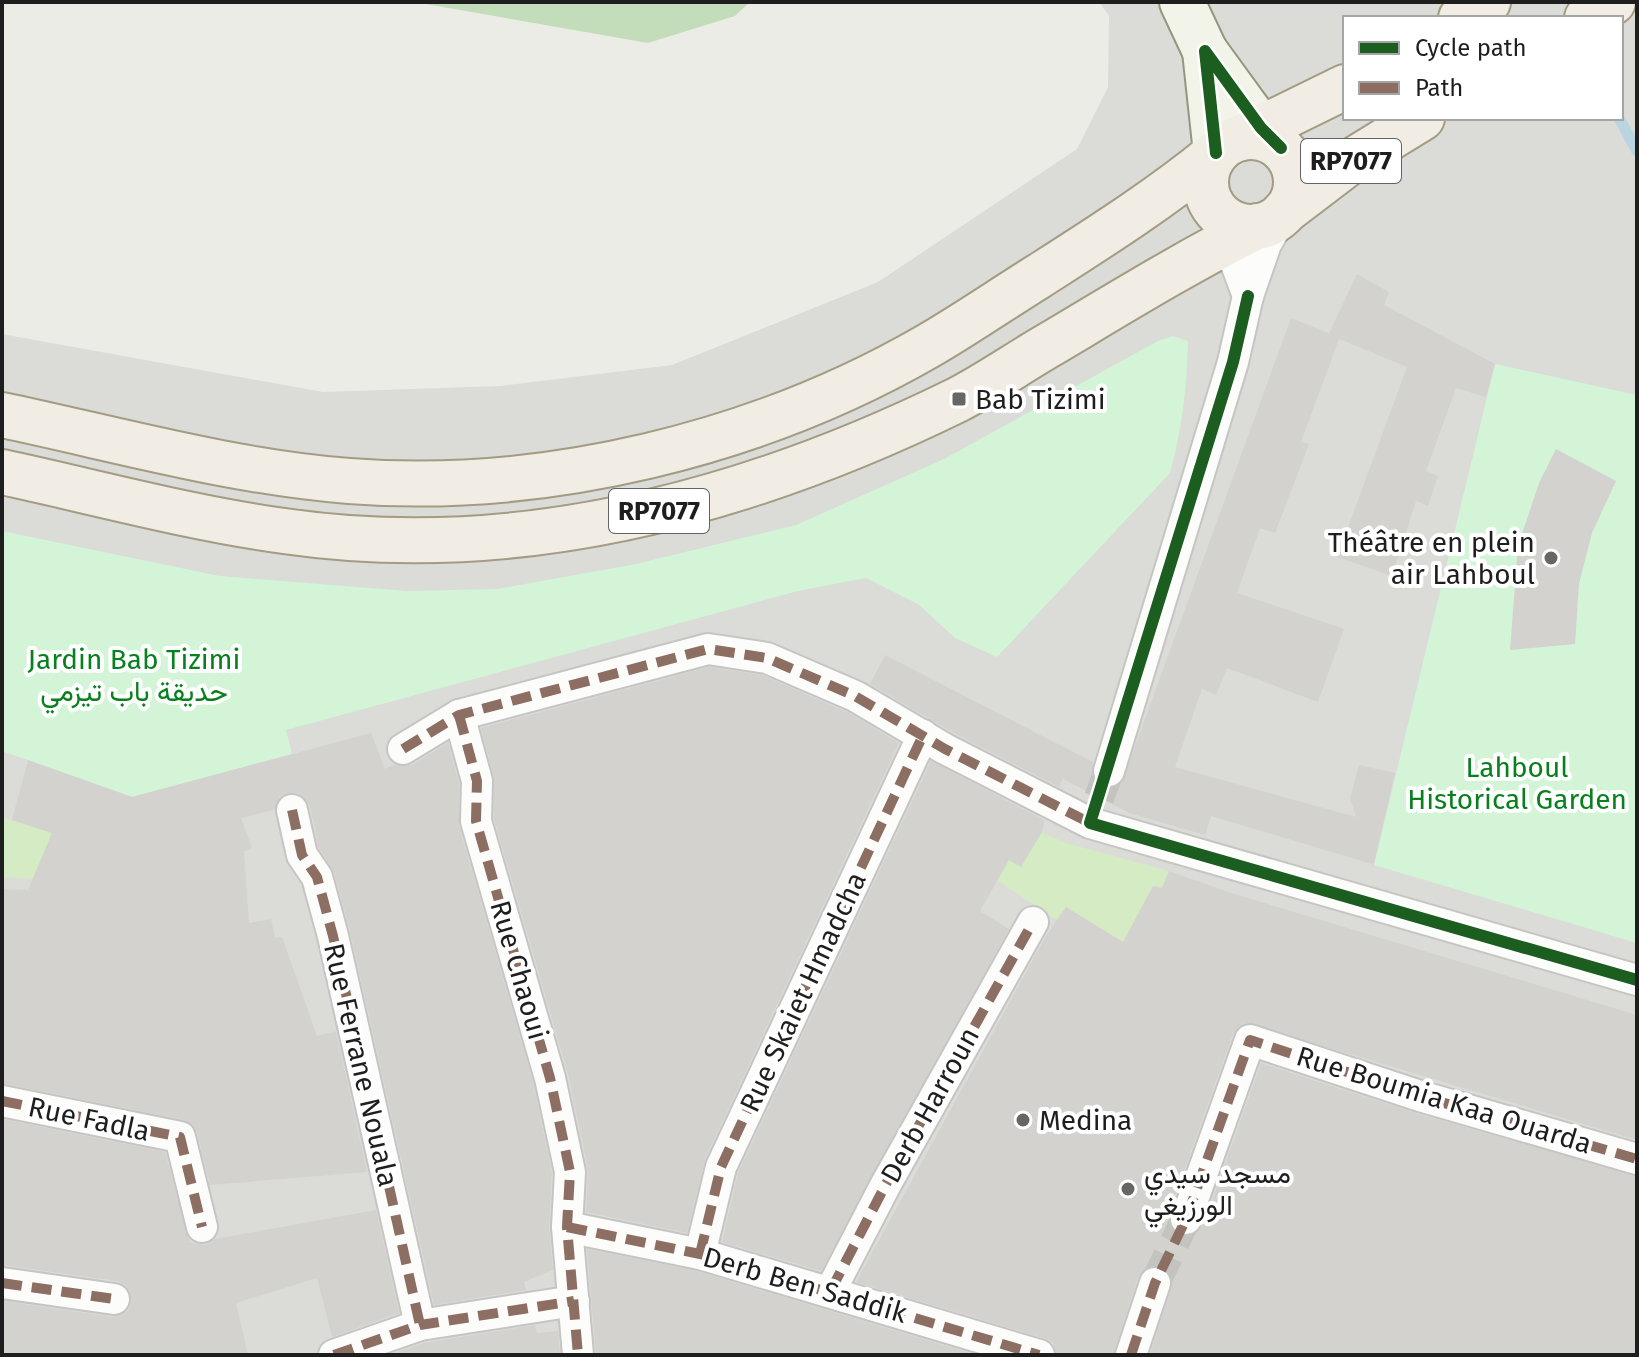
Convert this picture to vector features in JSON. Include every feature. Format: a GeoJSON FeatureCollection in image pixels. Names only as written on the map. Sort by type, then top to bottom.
{"type":"FeatureCollection","features":[{"type":"Feature","properties":{"kind":"main road"},"geometry":{"type":"LineString","coordinates":[[1464,16],[1488,2]]}},
{"type":"Feature","properties":{"kind":"main road"},"geometry":{"type":"LineString","coordinates":[[1590,16],[1613,2]]}},
{"type":"Feature","properties":{"kind":"main road","name":"RP7077"},"geometry":{"type":"LineString","coordinates":[[2,415],[218,461],[351,481],[485,480],[538,476],[625,460],[767,419],[858,381],[928,346],[1250,142],[1343,88]]}},
{"type":"Feature","properties":{"kind":"main road","name":"RP7077"},"geometry":{"type":"LineString","coordinates":[[2,472],[282,531],[368,540],[461,541],[540,534],[615,522],[770,480],[959,399],[1419,120]]}},
{"type":"Feature","properties":{"kind":"main road"},"geometry":{"type":"LineString","coordinates":[[1250,142],[1295,172],[1292,200],[1247,222],[1208,198],[1205,182],[1208,166],[1250,142]]}},
{"type":"Feature","properties":{"kind":"street"},"geometry":{"type":"LineString","coordinates":[[1182,2],[1250,142]]}},
{"type":"Feature","properties":{"kind":"street"},"geometry":{"type":"LineString","coordinates":[[1247,222],[1248,296]]}},
{"type":"Feature","properties":{"kind":"street"},"geometry":{"type":"LineString","coordinates":[[1099,797],[1233,362],[1248,296],[1266,244],[1247,222]]}},
{"type":"Feature","properties":{"kind":"street"},"geometry":{"type":"LineString","coordinates":[[403,749],[459,715],[708,649],[767,658],[855,696],[923,735],[1637,980]]}},
{"type":"Feature","properties":{"kind":"street","name":"Rue Chaoui"},"geometry":{"type":"LineString","coordinates":[[459,715],[477,781],[476,821],[550,1078],[570,1172],[567,1227],[578,1355]]}},
{"type":"Feature","properties":{"kind":"street","name":"Rue Skaiet Hmadcha"},"geometry":{"type":"LineString","coordinates":[[700,1254],[721,1167],[923,735]]}},
{"type":"Feature","properties":{"kind":"street","name":"Rue Ferrane Nouala"},"geometry":{"type":"LineString","coordinates":[[292,810],[302,855],[317,877],[333,936],[420,1325]]}},
{"type":"Feature","properties":{"kind":"street","name":"Derb Harroun"},"geometry":{"type":"LineString","coordinates":[[831,1290],[886,1184],[1033,922]]}},
{"type":"Feature","properties":{"kind":"street","name":"Rue Boumia Kaa Ouarda"},"geometry":{"type":"LineString","coordinates":[[1186,1219],[1250,1040],[1420,1096],[1637,1159]]}},
{"type":"Feature","properties":{"kind":"street","name":"Rue Fadla"},"geometry":{"type":"LineString","coordinates":[[2,1101],[180,1137],[202,1227]]}},
{"type":"Feature","properties":{"kind":"street","name":"Derb Ben Saddik"},"geometry":{"type":"LineString","coordinates":[[567,1227],[700,1254],[831,1290],[1039,1355]]}},
{"type":"Feature","properties":{"kind":"street"},"geometry":{"type":"LineString","coordinates":[[2,1283],[114,1299]]}},
{"type":"Feature","properties":{"kind":"street"},"geometry":{"type":"LineString","coordinates":[[1131,1355],[1155,1283]]}},
{"type":"Feature","properties":{"kind":"street"},"geometry":{"type":"LineString","coordinates":[[334,1355],[420,1325],[574,1301]]}},
{"type":"Feature","properties":{"kind":"shaded area"},"geometry":{"type":"Polygon","coordinates":[[[1099,2],[1637,2],[1637,1355],[2,1355],[2,334],[323,392],[500,386],[672,365],[878,282],[1077,149],[1108,87],[1109,16],[1099,2]]]}},
{"type":"Feature","properties":{"kind":"green space"},"geometry":{"type":"Polygon","coordinates":[[[414,2],[750,2],[735,16],[648,43],[414,2]]]}},
{"type":"Feature","properties":{"kind":"green space","name":"Jardin Bab Tizimi حديقة باب تيزمي"},"geometry":{"type":"Polygon","coordinates":[[[1173,336],[1188,341],[1183,408],[1170,473],[997,657],[955,638],[918,604],[866,578],[798,591],[286,730],[292,754],[132,797],[2,751],[2,531],[220,576],[407,591],[497,589],[636,564],[796,525],[944,459],[1158,341],[1173,336]]]}},
{"type":"Feature","properties":{"kind":"green space","name":"Lahboul Historical Garden"},"geometry":{"type":"Polygon","coordinates":[[[1495,364],[1637,395],[1637,943],[1374,865],[1495,364]]]}},
{"type":"Feature","properties":{"kind":"green space"},"geometry":{"type":"Polygon","coordinates":[[[2,817],[52,833],[33,879],[2,877],[2,817]]]}},
{"type":"Feature","properties":{"kind":"green space"},"geometry":{"type":"Polygon","coordinates":[[[1042,832],[1066,843],[1169,871],[1162,888],[1153,887],[1123,942],[1066,908],[1057,920],[997,880],[1009,859],[1042,832]]]}},
{"type":"Feature","properties":{"kind":"building"},"geometry":{"type":"Polygon","coordinates":[[[1357,274],[1389,292],[1384,305],[1495,364],[1486,397],[1456,388],[1426,471],[1438,476],[1428,506],[1416,501],[1392,576],[1337,557],[1407,367],[1339,339],[1301,442],[1309,444],[1275,533],[1260,528],[1237,593],[1344,629],[1318,702],[1227,668],[1216,695],[1202,689],[1175,767],[1356,817],[1350,798],[1359,765],[1395,773],[1373,868],[1372,864],[1211,816],[1205,835],[1129,813],[1063,779],[1059,787],[954,733],[870,684],[885,655],[1093,762],[1092,776],[1103,788],[1121,785],[1291,318],[1329,333],[1357,274]]]}},
{"type":"Feature","properties":{"kind":"building","name":"Théâtre en plein air Lahboul"},"geometry":{"type":"Polygon","coordinates":[[[1556,449],[1616,481],[1592,533],[1579,584],[1575,644],[1510,650],[1518,546],[1539,483],[1556,449]]]}},
{"type":"Feature","properties":{"kind":"building"},"geometry":{"type":"Polygon","coordinates":[[[709,667],[762,675],[847,712],[899,743],[705,1159],[687,1233],[586,1212],[588,1169],[568,1074],[494,819],[494,777],[481,728],[709,667]]]}},
{"type":"Feature","properties":{"kind":"building"},"geometry":{"type":"Polygon","coordinates":[[[371,733],[385,769],[394,765],[412,765],[448,743],[459,783],[459,826],[533,1082],[552,1173],[549,1226],[553,1270],[524,1282],[526,1290],[434,1305],[350,931],[334,872],[319,848],[310,806],[298,793],[280,796],[274,810],[241,818],[252,848],[244,852],[249,923],[271,919],[275,938],[282,937],[317,1036],[336,1031],[367,1172],[210,1185],[197,1132],[184,1120],[2,1083],[2,889],[28,890],[52,833],[12,820],[28,760],[132,797],[371,733]]]}},
{"type":"Feature","properties":{"kind":"building"},"geometry":{"type":"Polygon","coordinates":[[[931,761],[1044,820],[1042,832],[1021,867],[1009,860],[980,911],[1009,929],[821,1271],[722,1242],[738,1173],[931,761]]]}},
{"type":"Feature","properties":{"kind":"building"},"geometry":{"type":"Polygon","coordinates":[[[1169,871],[1228,892],[1637,1015],[1637,1140],[1246,1023],[1233,1034],[1169,1213],[1173,1231],[1190,1236],[1203,1226],[1261,1063],[1415,1113],[1637,1176],[1637,1355],[1150,1355],[1173,1280],[1168,1271],[1152,1265],[1138,1277],[1113,1355],[1056,1355],[1053,1343],[1044,1338],[856,1282],[1046,936],[1066,907],[1123,942],[1153,886],[1162,888],[1169,871]]]}},
{"type":"Feature","properties":{"kind":"building"},"geometry":{"type":"Polygon","coordinates":[[[2,1119],[165,1152],[190,1243],[206,1245],[215,1239],[376,1210],[399,1313],[332,1337],[317,1278],[236,1303],[248,1355],[2,1355],[2,1301],[112,1317],[128,1311],[132,1301],[126,1285],[117,1281],[2,1265],[2,1119]]]}},
{"type":"Feature","properties":{"kind":"building"},"geometry":{"type":"Polygon","coordinates":[[[587,1249],[696,1271],[976,1355],[596,1355],[587,1249]]]}},
{"type":"Feature","properties":{"kind":"building"},"geometry":{"type":"Polygon","coordinates":[[[535,1325],[537,1333],[558,1331],[560,1355],[389,1355],[424,1343],[535,1325]]]}},
{"type":"Feature","properties":{"kind":"waterway"},"geometry":{"type":"LineString","coordinates":[[1620,120],[1637,151]]}},
{"type":"Feature","properties":{"kind":"tunnel"},"geometry":{"type":"LineString","coordinates":[[1099,798],[1109,771]]}},
{"type":"Feature","properties":{"kind":"tunnel"},"geometry":{"type":"LineString","coordinates":[[1155,1283],[1186,1219]]}},
{"type":"Feature","properties":{"kind":"marked path"},"geometry":{"type":"LineString","coordinates":[[403,749],[459,715],[708,649],[767,658],[855,696],[945,749],[1090,823]]}},
{"type":"Feature","properties":{"kind":"marked path"},"geometry":{"type":"LineString","coordinates":[[459,715],[477,781],[476,821],[550,1078],[570,1172],[567,1227],[578,1355]]}},
{"type":"Feature","properties":{"kind":"marked path"},"geometry":{"type":"LineString","coordinates":[[700,1254],[721,1167],[923,735]]}},
{"type":"Feature","properties":{"kind":"marked path"},"geometry":{"type":"LineString","coordinates":[[292,810],[302,855],[317,877],[333,936],[420,1325]]}},
{"type":"Feature","properties":{"kind":"marked path"},"geometry":{"type":"LineString","coordinates":[[831,1290],[886,1184],[1033,922]]}},
{"type":"Feature","properties":{"kind":"marked path"},"geometry":{"type":"LineString","coordinates":[[1131,1355],[1155,1283],[1186,1219],[1250,1040],[1420,1096],[1637,1159]]}},
{"type":"Feature","properties":{"kind":"marked path"},"geometry":{"type":"LineString","coordinates":[[2,1101],[180,1137],[202,1227]]}},
{"type":"Feature","properties":{"kind":"marked path"},"geometry":{"type":"LineString","coordinates":[[567,1227],[700,1254],[1039,1355]]}},
{"type":"Feature","properties":{"kind":"marked path"},"geometry":{"type":"LineString","coordinates":[[2,1283],[114,1299]]}},
{"type":"Feature","properties":{"kind":"marked path"},"geometry":{"type":"LineString","coordinates":[[334,1355],[420,1325],[574,1301]]}},
{"type":"Feature","properties":{"kind":"cycle path"},"geometry":{"type":"LineString","coordinates":[[1216,153],[1205,51],[1261,128],[1281,148]]}},
{"type":"Feature","properties":{"kind":"cycle path"},"geometry":{"type":"LineString","coordinates":[[1248,296],[1233,362],[1090,823],[1637,980]]}},
{"type":"Feature","properties":{"kind":"place","name":"Bab Tizimi"},"geometry":{"type":"Point","coordinates":[959,399]}},
{"type":"Feature","properties":{"kind":"place","name":"Théâtre en plein air Lahboul"},"geometry":{"type":"Point","coordinates":[1551,558]}},
{"type":"Feature","properties":{"kind":"place","name":"Medina"},"geometry":{"type":"Point","coordinates":[1023,1120]}},
{"type":"Feature","properties":{"kind":"place","name":"مسجد سيدي الورزيغي"},"geometry":{"type":"Point","coordinates":[1128,1189]}}]}
